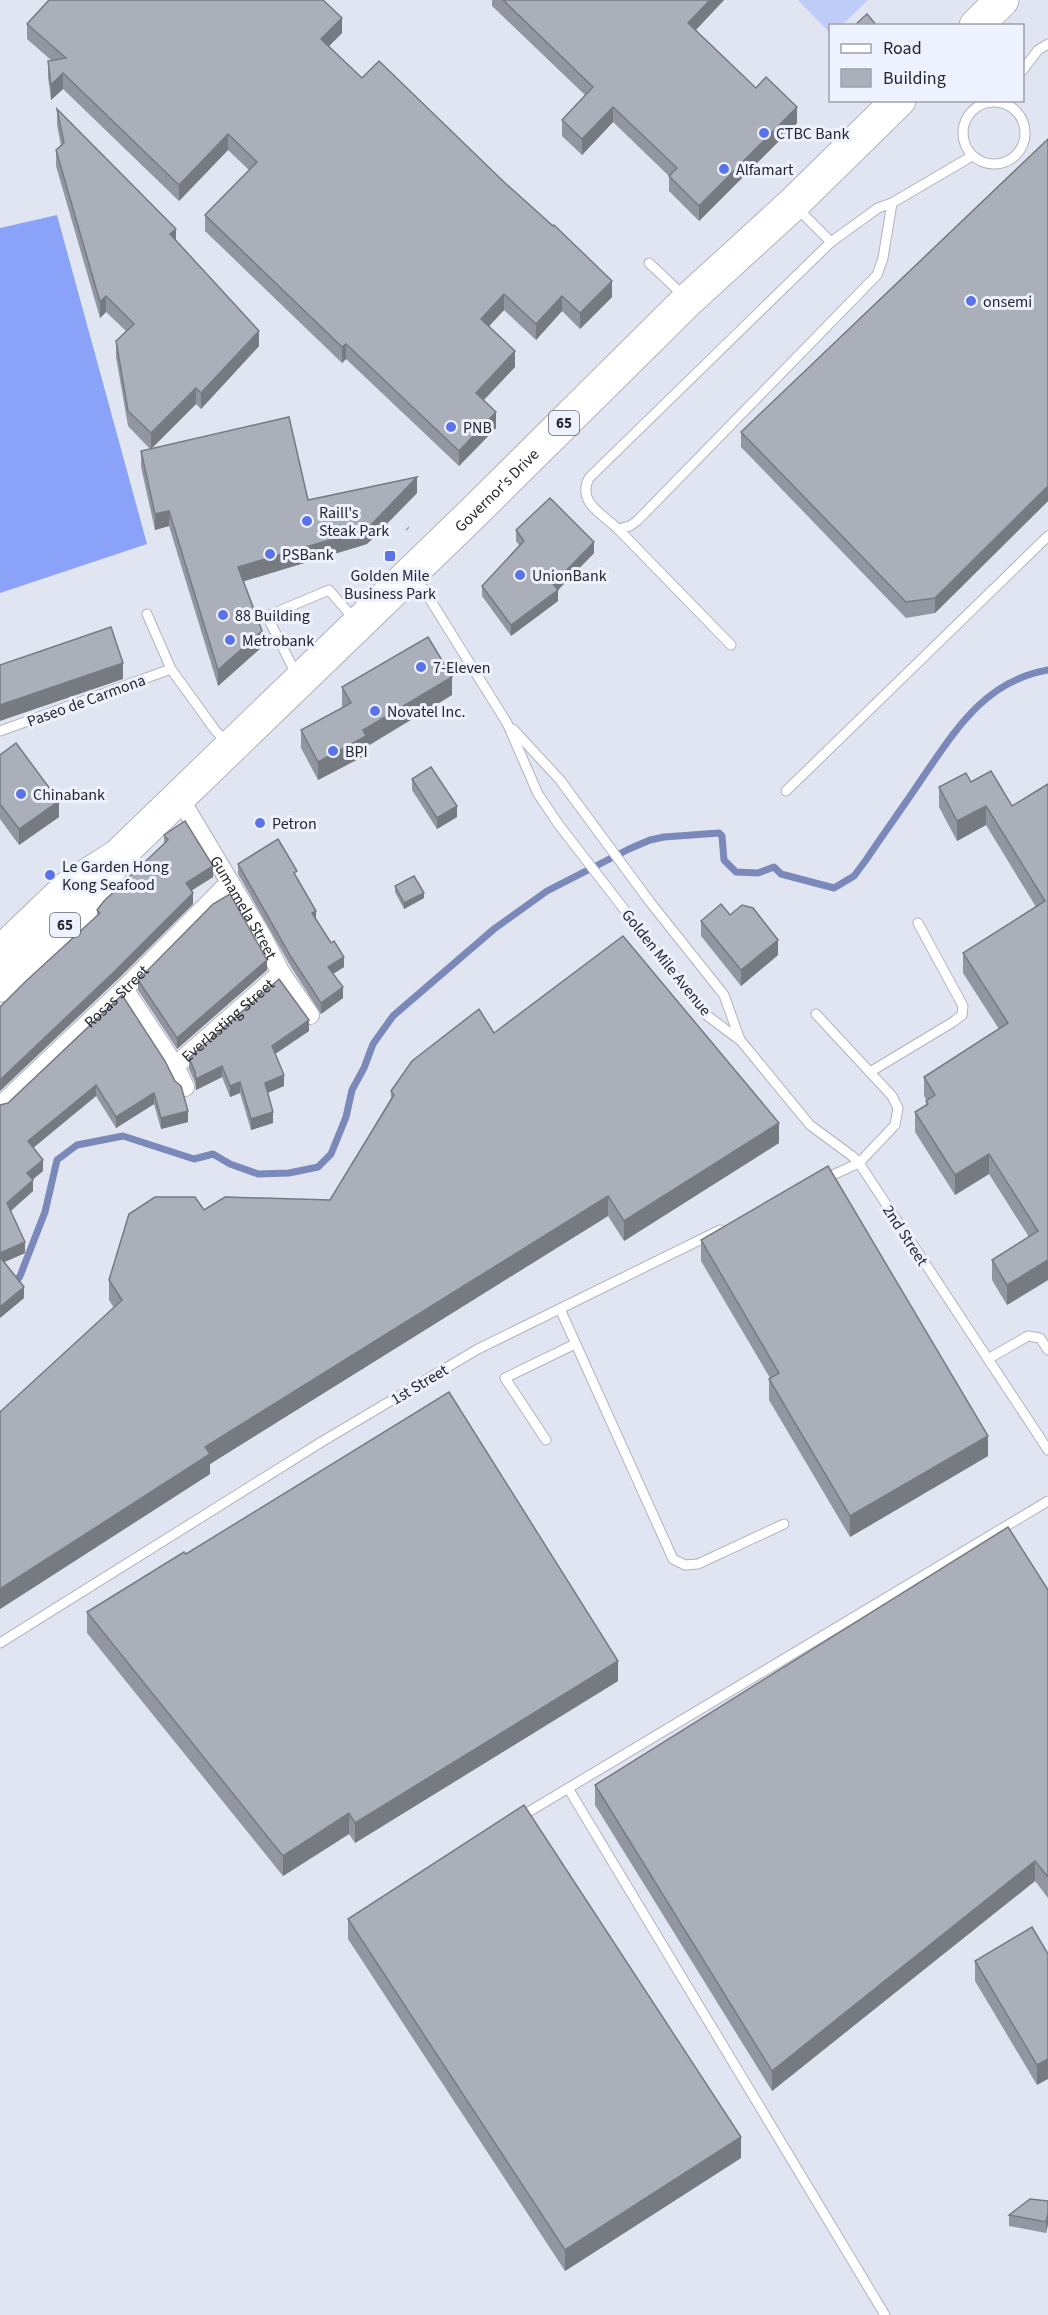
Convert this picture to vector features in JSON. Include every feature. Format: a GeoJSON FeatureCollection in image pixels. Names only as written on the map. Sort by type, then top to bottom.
{"type":"FeatureCollection","features":[{"type":"Feature","properties":{"kind":"highway"},"geometry":{"type":"LineString","coordinates":[[978,24],[1002,0]]}},
{"type":"Feature","properties":{"kind":"highway","name":"Governor's Drive"},"geometry":{"type":"LineString","coordinates":[[0,952],[68,888],[118,856],[360,624],[688,300],[793,204],[897,102]]}},
{"type":"Feature","properties":{"kind":"highway","name":"Governor's Drive"},"geometry":{"type":"LineString","coordinates":[[0,985],[85,906],[118,856]]}},
{"type":"Feature","properties":{"kind":"street","name":"Gumamela Street"},"geometry":{"type":"LineString","coordinates":[[179,797],[262,936],[281,974],[309,1014]]}},
{"type":"Feature","properties":{"kind":"street","name":"Rosas Street"},"geometry":{"type":"LineString","coordinates":[[0,1106],[124,989],[230,882]]}},
{"type":"Feature","properties":{"kind":"street","name":"Everlasting Street"},"geometry":{"type":"LineString","coordinates":[[175,1066],[281,974]]}},
{"type":"Feature","properties":{"kind":"street"},"geometry":{"type":"LineString","coordinates":[[124,989],[175,1066],[184,1087]]}},
{"type":"Feature","properties":{"kind":"lane"},"geometry":{"type":"LineString","coordinates":[[1024,70],[1038,50],[1048,44]]}},
{"type":"Feature","properties":{"kind":"lane"},"geometry":{"type":"LineString","coordinates":[[988,102],[1009,103],[1025,128],[1022,147],[1009,161],[999,164],[980,162],[972,156],[962,139],[965,119],[979,105],[988,102]]}},
{"type":"Feature","properties":{"kind":"lane"},"geometry":{"type":"LineString","coordinates":[[731,645],[586,499],[583,489],[589,478],[831,242],[878,208],[892,204],[972,156]]}},
{"type":"Feature","properties":{"kind":"lane"},"geometry":{"type":"LineString","coordinates":[[793,204],[831,242]]}},
{"type":"Feature","properties":{"kind":"lane"},"geometry":{"type":"LineString","coordinates":[[618,529],[630,526],[638,520],[876,275],[883,258],[892,204]]}},
{"type":"Feature","properties":{"kind":"lane"},"geometry":{"type":"LineString","coordinates":[[649,263],[688,300]]}},
{"type":"Feature","properties":{"kind":"lane"},"geometry":{"type":"LineString","coordinates":[[786,791],[1048,536]]}},
{"type":"Feature","properties":{"kind":"lane","name":"Golden Mile Avenue"},"geometry":{"type":"LineString","coordinates":[[413,572],[507,723],[537,794],[705,1014],[741,1041]]}},
{"type":"Feature","properties":{"kind":"lane"},"geometry":{"type":"LineString","coordinates":[[300,682],[267,616],[329,590],[360,624]]}},
{"type":"Feature","properties":{"kind":"lane"},"geometry":{"type":"LineString","coordinates":[[147,614],[171,669],[215,730],[231,748]]}},
{"type":"Feature","properties":{"kind":"lane","name":"Paseo de Carmona"},"geometry":{"type":"LineString","coordinates":[[0,730],[171,669]]}},
{"type":"Feature","properties":{"kind":"lane","name":"Golden Mile Avenue"},"geometry":{"type":"LineString","coordinates":[[507,723],[560,780],[585,816],[724,996],[741,1041]]}},
{"type":"Feature","properties":{"kind":"lane"},"geometry":{"type":"LineString","coordinates":[[870,1072],[962,1015],[963,1006],[918,923]]}},
{"type":"Feature","properties":{"kind":"lane"},"geometry":{"type":"LineString","coordinates":[[816,1014],[892,1096],[898,1108],[895,1125],[859,1163],[819,1182]]}},
{"type":"Feature","properties":{"kind":"lane","name":"2nd Street"},"geometry":{"type":"LineString","coordinates":[[741,1041],[810,1125],[859,1163],[1048,1450]]}},
{"type":"Feature","properties":{"kind":"lane","name":"1st Street"},"geometry":{"type":"LineString","coordinates":[[0,1643],[354,1423],[478,1349],[728,1226]]}},
{"type":"Feature","properties":{"kind":"lane"},"geometry":{"type":"LineString","coordinates":[[560,1309],[673,1559],[685,1565],[698,1564],[784,1524]]}},
{"type":"Feature","properties":{"kind":"lane"},"geometry":{"type":"LineString","coordinates":[[988,1359],[1028,1336],[1040,1338],[1048,1350]]}},
{"type":"Feature","properties":{"kind":"lane"},"geometry":{"type":"LineString","coordinates":[[546,1440],[505,1378],[575,1344]]}},
{"type":"Feature","properties":{"kind":"lane"},"geometry":{"type":"LineString","coordinates":[[507,1825],[1048,1502]]}},
{"type":"Feature","properties":{"kind":"lane"},"geometry":{"type":"LineString","coordinates":[[568,1788],[885,2315]]}},
{"type":"Feature","properties":{"kind":"shaded area"},"geometry":{"type":"Polygon","coordinates":[[[798,0],[868,0],[843,24],[829,24],[829,32],[798,0]]]}},
{"type":"Feature","properties":{"kind":"shaded area"},"geometry":{"type":"Polygon","coordinates":[[[57,215],[147,544],[0,593],[0,228],[57,215]]]}},
{"type":"Feature","properties":{"kind":"building"},"geometry":{"type":"Polygon","coordinates":[[[49,0],[323,0],[342,18],[321,39],[362,78],[379,61],[504,182],[554,225],[612,281],[580,313],[562,296],[536,324],[504,294],[481,319],[515,351],[476,393],[496,412],[459,451],[346,344],[342,347],[205,215],[257,162],[228,134],[179,185],[63,73],[51,85],[48,61],[66,58],[27,24],[49,0]]]}},
{"type":"Feature","properties":{"kind":"building"},"geometry":{"type":"Polygon","coordinates":[[[503,0],[710,0],[688,23],[756,88],[766,77],[797,107],[699,206],[669,176],[677,168],[613,107],[582,139],[562,120],[593,87],[503,0]]]}},
{"type":"Feature","properties":{"kind":"building"},"geometry":{"type":"Polygon","coordinates":[[[867,14],[875,24],[856,24],[867,14]]]}},
{"type":"Feature","properties":{"kind":"building"},"geometry":{"type":"Polygon","coordinates":[[[57,109],[176,229],[170,234],[259,331],[201,393],[196,388],[151,433],[128,411],[116,341],[134,324],[106,296],[100,302],[56,150],[64,143],[57,109]]]}},
{"type":"Feature","properties":{"kind":"building","name":"onsemi"},"geometry":{"type":"Polygon","coordinates":[[[1048,139],[1048,486],[935,598],[906,602],[741,432],[1048,139]]]}},
{"type":"Feature","properties":{"kind":"building"},"geometry":{"type":"Polygon","coordinates":[[[289,417],[308,500],[417,477],[367,529],[238,567],[262,631],[218,670],[169,511],[155,514],[141,451],[289,417]]]}},
{"type":"Feature","properties":{"kind":"building"},"geometry":{"type":"Polygon","coordinates":[[[550,498],[594,542],[553,584],[558,590],[511,625],[482,586],[524,541],[516,530],[550,498]]]}},
{"type":"Feature","properties":{"kind":"building"},"geometry":{"type":"Polygon","coordinates":[[[111,627],[123,663],[0,705],[0,665],[111,627]]]}},
{"type":"Feature","properties":{"kind":"building"},"geometry":{"type":"Polygon","coordinates":[[[428,637],[452,677],[363,730],[366,736],[318,762],[301,730],[351,703],[342,687],[428,637]]]}},
{"type":"Feature","properties":{"kind":"building","name":"Chinabank"},"geometry":{"type":"Polygon","coordinates":[[[16,743],[59,801],[19,829],[0,804],[0,755],[16,743]]]}},
{"type":"Feature","properties":{"kind":"building"},"geometry":{"type":"Polygon","coordinates":[[[431,767],[457,806],[437,818],[412,779],[431,767]]]}},
{"type":"Feature","properties":{"kind":"building"},"geometry":{"type":"Polygon","coordinates":[[[991,771],[1012,806],[1048,784],[1048,1260],[1007,1285],[992,1260],[1038,1231],[989,1154],[955,1175],[915,1112],[928,1104],[926,1101],[935,1095],[924,1077],[1008,1023],[963,953],[1045,901],[986,806],[957,821],[939,787],[966,773],[971,782],[991,771]]]}},
{"type":"Feature","properties":{"kind":"building"},"geometry":{"type":"Polygon","coordinates":[[[185,821],[213,866],[186,883],[193,893],[0,1080],[0,1007],[100,913],[97,910],[104,901],[168,840],[164,835],[185,821]]]}},
{"type":"Feature","properties":{"kind":"building"},"geometry":{"type":"Polygon","coordinates":[[[278,839],[297,871],[294,873],[316,911],[312,913],[331,943],[334,941],[344,957],[328,967],[343,987],[321,1003],[291,957],[238,864],[278,839]]]}},
{"type":"Feature","properties":{"kind":"building"},"geometry":{"type":"Polygon","coordinates":[[[414,876],[424,893],[404,903],[395,886],[414,876]]]}},
{"type":"Feature","properties":{"kind":"building"},"geometry":{"type":"Polygon","coordinates":[[[230,894],[267,960],[177,1038],[138,980],[213,904],[230,894]]]}},
{"type":"Feature","properties":{"kind":"building"},"geometry":{"type":"Polygon","coordinates":[[[721,904],[730,915],[742,905],[753,908],[778,940],[741,970],[701,921],[721,904]]]}},
{"type":"Feature","properties":{"kind":"building"},"geometry":{"type":"Polygon","coordinates":[[[623,936],[779,1123],[624,1221],[608,1196],[205,1447],[210,1454],[0,1589],[0,1412],[122,1300],[109,1280],[129,1214],[155,1197],[195,1197],[204,1210],[225,1197],[330,1200],[394,1095],[391,1091],[412,1061],[479,1009],[494,1033],[623,936]]]}},
{"type":"Feature","properties":{"kind":"building"},"geometry":{"type":"Polygon","coordinates":[[[279,979],[309,1020],[272,1046],[284,1075],[265,1083],[273,1112],[251,1119],[240,1082],[230,1086],[222,1066],[196,1079],[189,1058],[279,979]]]}},
{"type":"Feature","properties":{"kind":"building"},"geometry":{"type":"Polygon","coordinates":[[[122,995],[165,1061],[175,1081],[181,1086],[188,1111],[161,1118],[154,1093],[116,1117],[96,1085],[28,1141],[43,1160],[27,1173],[33,1180],[7,1203],[25,1242],[0,1253],[0,1105],[8,1103],[122,995]]]}},
{"type":"Feature","properties":{"kind":"building"},"geometry":{"type":"Polygon","coordinates":[[[828,1166],[988,1436],[850,1516],[769,1379],[779,1373],[701,1240],[828,1166]]]}},
{"type":"Feature","properties":{"kind":"building"},"geometry":{"type":"Polygon","coordinates":[[[0,1257],[24,1287],[0,1307],[0,1257]]]}},
{"type":"Feature","properties":{"kind":"building"},"geometry":{"type":"Polygon","coordinates":[[[449,1392],[618,1661],[355,1823],[349,1813],[283,1856],[87,1612],[184,1552],[186,1554],[449,1392]]]}},
{"type":"Feature","properties":{"kind":"building"},"geometry":{"type":"Polygon","coordinates":[[[1008,1527],[1048,1590],[1048,1877],[1035,1861],[772,2071],[595,1785],[1008,1527]]]}},
{"type":"Feature","properties":{"kind":"building"},"geometry":{"type":"Polygon","coordinates":[[[524,1805],[741,2137],[565,2250],[348,1919],[524,1805]]]}},
{"type":"Feature","properties":{"kind":"building"},"geometry":{"type":"Polygon","coordinates":[[[1032,1927],[1048,1954],[1048,2059],[1037,2065],[975,1961],[1032,1927]]]}},
{"type":"Feature","properties":{"kind":"building"},"geometry":{"type":"Polygon","coordinates":[[[1030,2199],[1048,2201],[1046,2222],[1009,2215],[1030,2199]]]}},
{"type":"Feature","properties":{"kind":"waterway"},"geometry":{"type":"LineString","coordinates":[[14,1285],[20,1276],[45,1212],[57,1160],[77,1145],[123,1136],[194,1159],[213,1154],[230,1164],[258,1174],[289,1173],[318,1167],[331,1154],[346,1117],[352,1090],[373,1044],[393,1016],[494,929],[547,891],[650,840],[719,833],[722,836],[724,860],[736,872],[758,873],[774,867],[781,874],[834,888],[854,876],[946,744],[973,711],[1006,685],[1048,670]]}},
{"type":"Feature","properties":{"kind":"place","name":"CTBC Bank"},"geometry":{"type":"Point","coordinates":[764,133]}},
{"type":"Feature","properties":{"kind":"place","name":"Alfamart"},"geometry":{"type":"Point","coordinates":[724,169]}},
{"type":"Feature","properties":{"kind":"place","name":"onsemi"},"geometry":{"type":"Point","coordinates":[971,301]}},
{"type":"Feature","properties":{"kind":"place","name":"PNB"},"geometry":{"type":"Point","coordinates":[451,427]}},
{"type":"Feature","properties":{"kind":"place","name":"Raill's Steak Park"},"geometry":{"type":"Point","coordinates":[307,521]}},
{"type":"Feature","properties":{"kind":"place","name":"PSBank"},"geometry":{"type":"Point","coordinates":[270,554]}},
{"type":"Feature","properties":{"kind":"place","name":"Golden Mile Business Park"},"geometry":{"type":"Point","coordinates":[390,556]}},
{"type":"Feature","properties":{"kind":"place","name":"UnionBank"},"geometry":{"type":"Point","coordinates":[520,575]}},
{"type":"Feature","properties":{"kind":"place","name":"88 Building"},"geometry":{"type":"Point","coordinates":[223,615]}},
{"type":"Feature","properties":{"kind":"place","name":"Metrobank"},"geometry":{"type":"Point","coordinates":[230,640]}},
{"type":"Feature","properties":{"kind":"place","name":"7-Eleven"},"geometry":{"type":"Point","coordinates":[421,667]}},
{"type":"Feature","properties":{"kind":"place","name":"Novatel Inc."},"geometry":{"type":"Point","coordinates":[375,711]}},
{"type":"Feature","properties":{"kind":"place","name":"BPI"},"geometry":{"type":"Point","coordinates":[333,751]}},
{"type":"Feature","properties":{"kind":"place","name":"Chinabank"},"geometry":{"type":"Point","coordinates":[21,794]}},
{"type":"Feature","properties":{"kind":"place","name":"Petron"},"geometry":{"type":"Point","coordinates":[260,823]}},
{"type":"Feature","properties":{"kind":"place","name":"Le Garden Hong Kong Seafood"},"geometry":{"type":"Point","coordinates":[50,875]}}]}
